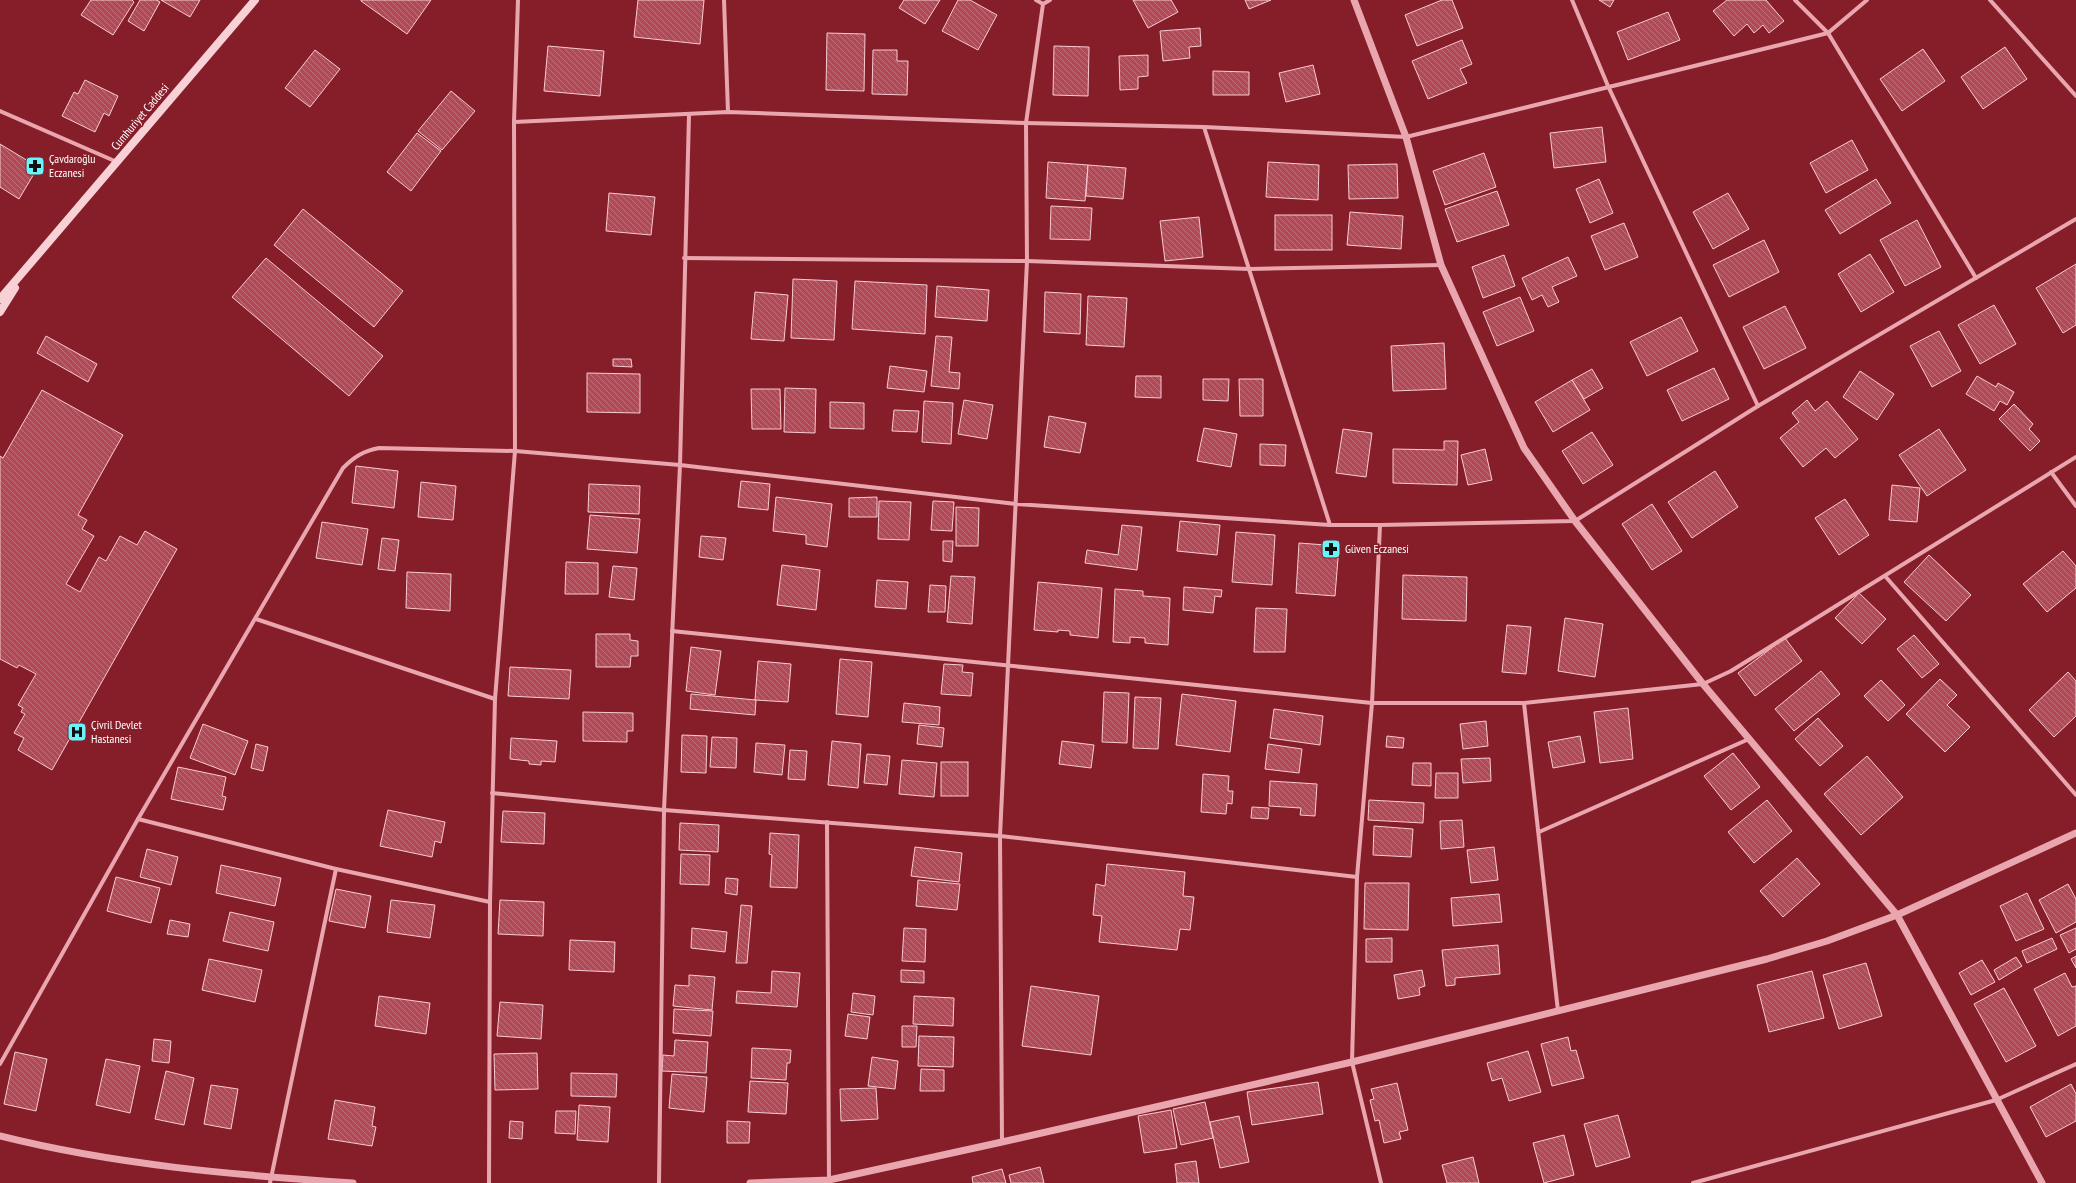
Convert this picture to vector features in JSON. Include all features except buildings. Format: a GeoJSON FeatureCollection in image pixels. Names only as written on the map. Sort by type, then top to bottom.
{"type":"FeatureCollection","features":[{"type":"Feature","properties":{"kind":"main road","name":"Cumhuriyet Caddesi"},"geometry":{"type":"LineString","coordinates":[[0,299],[255,0]]}},
{"type":"Feature","properties":{"kind":"main road","name":"Cumhuriyet Caddesi"},"geometry":{"type":"LineString","coordinates":[[0,312],[27,268]]}},
{"type":"Feature","properties":{"kind":"street"},"geometry":{"type":"LineString","coordinates":[[489,1183],[490,902],[495,699],[516,451],[514,122],[518,0]]}},
{"type":"Feature","properties":{"kind":"street"},"geometry":{"type":"LineString","coordinates":[[724,0],[728,112]]}},
{"type":"Feature","properties":{"kind":"street"},"geometry":{"type":"LineString","coordinates":[[1036,0],[1043,4]]}},
{"type":"Feature","properties":{"kind":"street"},"geometry":{"type":"LineString","coordinates":[[1043,4],[1050,0]]}},
{"type":"Feature","properties":{"kind":"street"},"geometry":{"type":"LineString","coordinates":[[1354,0],[1406,137],[1441,265],[1524,448],[1575,520],[1703,684],[1897,915],[2042,1183]]}},
{"type":"Feature","properties":{"kind":"street"},"geometry":{"type":"LineString","coordinates":[[1572,0],[1608,86],[1758,406]]}},
{"type":"Feature","properties":{"kind":"street"},"geometry":{"type":"LineString","coordinates":[[1795,0],[1828,33],[1976,278]]}},
{"type":"Feature","properties":{"kind":"street"},"geometry":{"type":"LineString","coordinates":[[514,122],[728,112],[1026,123],[1204,127],[1406,137],[1828,33],[1867,0]]}},
{"type":"Feature","properties":{"kind":"street"},"geometry":{"type":"LineString","coordinates":[[1990,0],[2076,96]]}},
{"type":"Feature","properties":{"kind":"street"},"geometry":{"type":"LineString","coordinates":[[1002,1142],[1000,836],[1027,261],[1026,123],[1043,4]]}},
{"type":"Feature","properties":{"kind":"street"},"geometry":{"type":"LineString","coordinates":[[0,111],[118,162]]}},
{"type":"Feature","properties":{"kind":"street"},"geometry":{"type":"LineString","coordinates":[[659,1183],[664,810],[680,465],[684,258],[689,115]]}},
{"type":"Feature","properties":{"kind":"street"},"geometry":{"type":"LineString","coordinates":[[1204,127],[1330,525]]}},
{"type":"Feature","properties":{"kind":"street"},"geometry":{"type":"LineString","coordinates":[[0,1064],[138,819],[343,468],[353,457],[365,451],[379,448],[516,451],[680,465],[1016,504],[1330,525],[1575,520],[1758,406],[2076,219]]}},
{"type":"Feature","properties":{"kind":"street"},"geometry":{"type":"LineString","coordinates":[[684,258],[1027,261],[1249,269],[1441,265]]}},
{"type":"Feature","properties":{"kind":"street"},"geometry":{"type":"LineString","coordinates":[[672,631],[1372,703],[1524,703],[1703,684],[1731,671],[2076,457]]}},
{"type":"Feature","properties":{"kind":"street"},"geometry":{"type":"LineString","coordinates":[[2051,472],[2076,506]]}},
{"type":"Feature","properties":{"kind":"street"},"geometry":{"type":"LineString","coordinates":[[1380,525],[1372,703],[1357,877],[1352,1062],[1381,1183]]}},
{"type":"Feature","properties":{"kind":"street"},"geometry":{"type":"LineString","coordinates":[[1885,576],[2076,795]]}},
{"type":"Feature","properties":{"kind":"street"},"geometry":{"type":"LineString","coordinates":[[256,619],[495,699]]}},
{"type":"Feature","properties":{"kind":"street"},"geometry":{"type":"LineString","coordinates":[[1524,703],[1558,1011]]}},
{"type":"Feature","properties":{"kind":"street"},"geometry":{"type":"LineString","coordinates":[[1539,832],[1749,739]]}},
{"type":"Feature","properties":{"kind":"street"},"geometry":{"type":"LineString","coordinates":[[492,793],[664,810],[1000,836],[1357,877]]}},
{"type":"Feature","properties":{"kind":"street"},"geometry":{"type":"LineString","coordinates":[[138,819],[336,869],[490,902]]}},
{"type":"Feature","properties":{"kind":"street"},"geometry":{"type":"LineString","coordinates":[[827,822],[829,1181]]}},
{"type":"Feature","properties":{"kind":"street"},"geometry":{"type":"LineString","coordinates":[[750,1183],[829,1181],[1352,1062],[1782,954],[1827,941],[1897,915],[2076,833]]}},
{"type":"Feature","properties":{"kind":"street"},"geometry":{"type":"LineString","coordinates":[[270,1180],[336,869]]}},
{"type":"Feature","properties":{"kind":"street"},"geometry":{"type":"LineString","coordinates":[[1693,1183],[1996,1100],[2076,1064]]}},
{"type":"Feature","properties":{"kind":"street"},"geometry":{"type":"LineString","coordinates":[[0,1136],[38,1146],[109,1158],[270,1180],[353,1183]]}},
{"type":"Feature","properties":{"kind":"place","name":"Çavdaroğlu Eczanesi"},"geometry":{"type":"Point","coordinates":[35,166]}},
{"type":"Feature","properties":{"kind":"place","name":"Güven Eczanesi"},"geometry":{"type":"Point","coordinates":[1331,549]}},
{"type":"Feature","properties":{"kind":"place","name":"Çivril Devlet Hastanesi"},"geometry":{"type":"Point","coordinates":[77,732]}}]}
